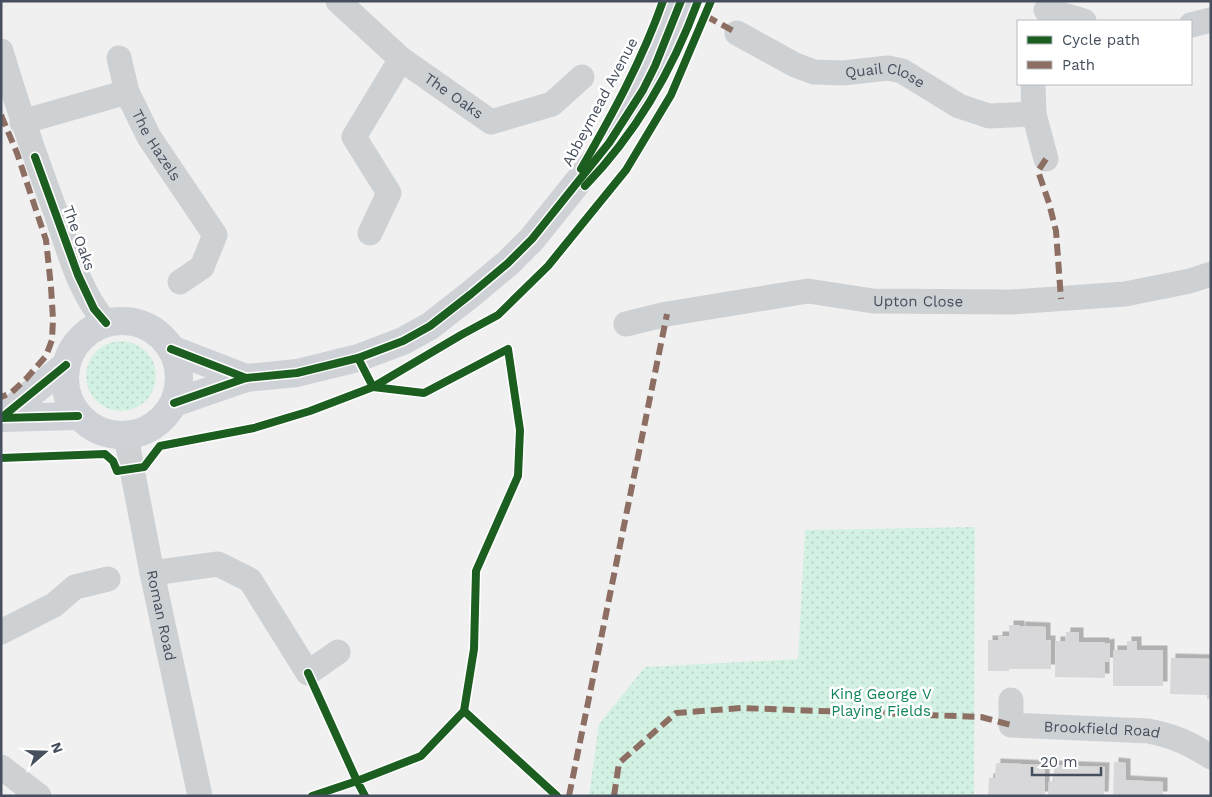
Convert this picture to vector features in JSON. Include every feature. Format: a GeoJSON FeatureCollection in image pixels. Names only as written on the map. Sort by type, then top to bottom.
{"type":"FeatureCollection","features":[{"type":"Feature","properties":{"kind":"street","name":"The Oaks"},"geometry":{"type":"LineString","coordinates":[[338,1],[401,60],[491,122],[552,104],[582,77]]}},
{"type":"Feature","properties":{"kind":"street","name":"Abbeymead Avenue"},"geometry":{"type":"LineString","coordinates":[[555,212],[625,92],[663,1]]}},
{"type":"Feature","properties":{"kind":"street","name":"Abbeymead Avenue"},"geometry":{"type":"LineString","coordinates":[[174,403],[246,378],[297,373],[358,358],[403,341],[430,326],[508,264],[555,212],[608,143],[638,98],[655,66],[681,1]]}},
{"type":"Feature","properties":{"kind":"street","name":"Abbeymead Avenue"},"geometry":{"type":"LineString","coordinates":[[555,212],[581,190],[602,168],[625,138],[656,90],[675,55],[698,1]]}},
{"type":"Feature","properties":{"kind":"street"},"geometry":{"type":"LineString","coordinates":[[1045,11],[1080,20]]}},
{"type":"Feature","properties":{"kind":"street"},"geometry":{"type":"LineString","coordinates":[[1192,25],[1211,20]]}},
{"type":"Feature","properties":{"kind":"street","name":"Quail Close"},"geometry":{"type":"LineString","coordinates":[[737,33],[796,65],[814,72],[843,72],[888,68],[902,70],[959,106],[989,116],[1034,114]]}},
{"type":"Feature","properties":{"kind":"street"},"geometry":{"type":"LineString","coordinates":[[119,58],[127,92]]}},
{"type":"Feature","properties":{"kind":"street"},"geometry":{"type":"LineString","coordinates":[[370,233],[389,193],[354,137],[401,60]]}},
{"type":"Feature","properties":{"kind":"street","name":"The Oaks"},"geometry":{"type":"LineString","coordinates":[[3,66],[78,275],[94,309],[106,323]]}},
{"type":"Feature","properties":{"kind":"street"},"geometry":{"type":"LineString","coordinates":[[1033,85],[1034,114],[1046,159]]}},
{"type":"Feature","properties":{"kind":"street","name":"The Hazels"},"geometry":{"type":"LineString","coordinates":[[22,122],[127,92],[149,137],[215,235],[202,267],[180,282]]}},
{"type":"Feature","properties":{"kind":"street","name":"Upton Close"},"geometry":{"type":"LineString","coordinates":[[626,324],[667,314],[808,292],[873,301],[1012,302],[1125,294],[1190,281],[1211,274]]}},
{"type":"Feature","properties":{"kind":"street"},"geometry":{"type":"LineString","coordinates":[[121,320],[136,322],[150,328],[162,337],[172,349],[177,362],[180,376],[174,403],[166,415],[145,432],[115,436],[99,431],[85,423],[78,416],[67,395],[64,380],[66,365],[71,351],[80,338],[92,329],[106,323],[121,320]]}},
{"type":"Feature","properties":{"kind":"street","name":"Abbeymead Avenue"},"geometry":{"type":"LineString","coordinates":[[172,349],[246,378]]}},
{"type":"Feature","properties":{"kind":"street"},"geometry":{"type":"LineString","coordinates":[[1,418],[66,365]]}},
{"type":"Feature","properties":{"kind":"street"},"geometry":{"type":"LineString","coordinates":[[1,418],[78,416]]}},
{"type":"Feature","properties":{"kind":"street","name":"Roman Road"},"geometry":{"type":"LineString","coordinates":[[131,435],[128,446],[152,573],[199,796]]}},
{"type":"Feature","properties":{"kind":"street"},"geometry":{"type":"LineString","coordinates":[[152,573],[218,564],[250,580],[308,673],[338,652]]}},
{"type":"Feature","properties":{"kind":"street"},"geometry":{"type":"LineString","coordinates":[[1,632],[54,605],[75,587],[108,579]]}},
{"type":"Feature","properties":{"kind":"street","name":"Brookfield Road"},"geometry":{"type":"LineString","coordinates":[[1011,700],[1011,724],[1148,731],[1171,735],[1211,757]]}},
{"type":"Feature","properties":{"kind":"street"},"geometry":{"type":"LineString","coordinates":[[1,767],[39,796]]}},
{"type":"Feature","properties":{"kind":"green space"},"geometry":{"type":"Polygon","coordinates":[[[128,341],[141,347],[150,356],[154,362],[156,376],[154,390],[146,401],[135,409],[114,411],[107,409],[96,401],[88,390],[86,369],[88,362],[96,351],[107,343],[128,341]]]}},
{"type":"Feature","properties":{"kind":"green space","name":"King George V Playing Fields"},"geometry":{"type":"Polygon","coordinates":[[[975,527],[974,796],[589,796],[599,724],[645,667],[798,659],[805,530],[975,527]]]}},
{"type":"Feature","properties":{"kind":"building"},"geometry":{"type":"Polygon","coordinates":[[[1009,625],[1020,625],[1020,635],[1021,626],[1046,627],[1046,640],[1051,640],[1051,669],[988,671],[988,640],[998,640],[998,636],[1009,636],[1009,625]]]}},
{"type":"Feature","properties":{"kind":"building"},"geometry":{"type":"Polygon","coordinates":[[[1066,632],[1079,632],[1079,642],[1110,643],[1110,662],[1105,662],[1105,678],[1055,677],[1056,641],[1065,641],[1066,632]]]}},
{"type":"Feature","properties":{"kind":"building"},"geometry":{"type":"Polygon","coordinates":[[[1127,641],[1137,641],[1137,650],[1163,650],[1163,686],[1113,686],[1113,650],[1127,650],[1127,641]]]}},
{"type":"Feature","properties":{"kind":"building"},"geometry":{"type":"Polygon","coordinates":[[[1171,658],[1211,659],[1211,699],[1207,699],[1207,695],[1170,694],[1171,658]]]}},
{"type":"Feature","properties":{"kind":"building"},"geometry":{"type":"Polygon","coordinates":[[[1114,762],[1126,763],[1126,780],[1163,782],[1163,796],[1113,796],[1114,762]]]}},
{"type":"Feature","properties":{"kind":"building"},"geometry":{"type":"Polygon","coordinates":[[[996,763],[1045,765],[1045,796],[988,796],[989,778],[995,778],[996,763]]]}},
{"type":"Feature","properties":{"kind":"building"},"geometry":{"type":"Polygon","coordinates":[[[1054,765],[1105,767],[1104,796],[1048,796],[1049,781],[1054,781],[1054,765]]]}},
{"type":"Feature","properties":{"kind":"marked path"},"geometry":{"type":"LineString","coordinates":[[706,16],[737,33]]}},
{"type":"Feature","properties":{"kind":"marked path"},"geometry":{"type":"LineString","coordinates":[[1,115],[17,153],[46,240],[53,319],[52,340],[46,356],[11,393],[1,397]]}},
{"type":"Feature","properties":{"kind":"marked path"},"geometry":{"type":"LineString","coordinates":[[1046,159],[1038,171],[1056,231],[1061,299]]}},
{"type":"Feature","properties":{"kind":"marked path"},"geometry":{"type":"LineString","coordinates":[[569,796],[667,314]]}},
{"type":"Feature","properties":{"kind":"marked path"},"geometry":{"type":"LineString","coordinates":[[614,796],[619,763],[676,713],[742,708],[981,717],[1011,725]]}},
{"type":"Feature","properties":{"kind":"cycle path"},"geometry":{"type":"LineString","coordinates":[[581,169],[636,66],[663,1]]}},
{"type":"Feature","properties":{"kind":"cycle path"},"geometry":{"type":"LineString","coordinates":[[174,403],[246,378],[297,373],[358,358],[403,341],[430,326],[471,294],[508,263],[532,239],[609,143],[643,90],[655,66],[681,1]]}},
{"type":"Feature","properties":{"kind":"cycle path"},"geometry":{"type":"LineString","coordinates":[[585,186],[620,145],[651,100],[677,51],[698,1]]}},
{"type":"Feature","properties":{"kind":"cycle path"},"geometry":{"type":"LineString","coordinates":[[1,458],[105,454],[113,461],[117,471],[144,467],[160,446],[254,428],[310,411],[373,387],[498,315],[548,266],[626,170],[671,95],[711,1]]}},
{"type":"Feature","properties":{"kind":"cycle path"},"geometry":{"type":"LineString","coordinates":[[35,157],[78,275],[94,309],[106,323]]}},
{"type":"Feature","properties":{"kind":"cycle path"},"geometry":{"type":"LineString","coordinates":[[171,349],[246,378]]}},
{"type":"Feature","properties":{"kind":"cycle path"},"geometry":{"type":"LineString","coordinates":[[358,358],[373,387],[424,393],[508,349],[520,430],[518,476],[476,571],[474,649],[464,711],[421,756],[357,781],[365,796]]}},
{"type":"Feature","properties":{"kind":"cycle path"},"geometry":{"type":"LineString","coordinates":[[1,418],[66,365]]}},
{"type":"Feature","properties":{"kind":"cycle path"},"geometry":{"type":"LineString","coordinates":[[1,418],[78,416]]}},
{"type":"Feature","properties":{"kind":"cycle path"},"geometry":{"type":"LineString","coordinates":[[308,673],[357,781],[312,796]]}},
{"type":"Feature","properties":{"kind":"cycle path"},"geometry":{"type":"LineString","coordinates":[[464,711],[557,796]]}}]}
